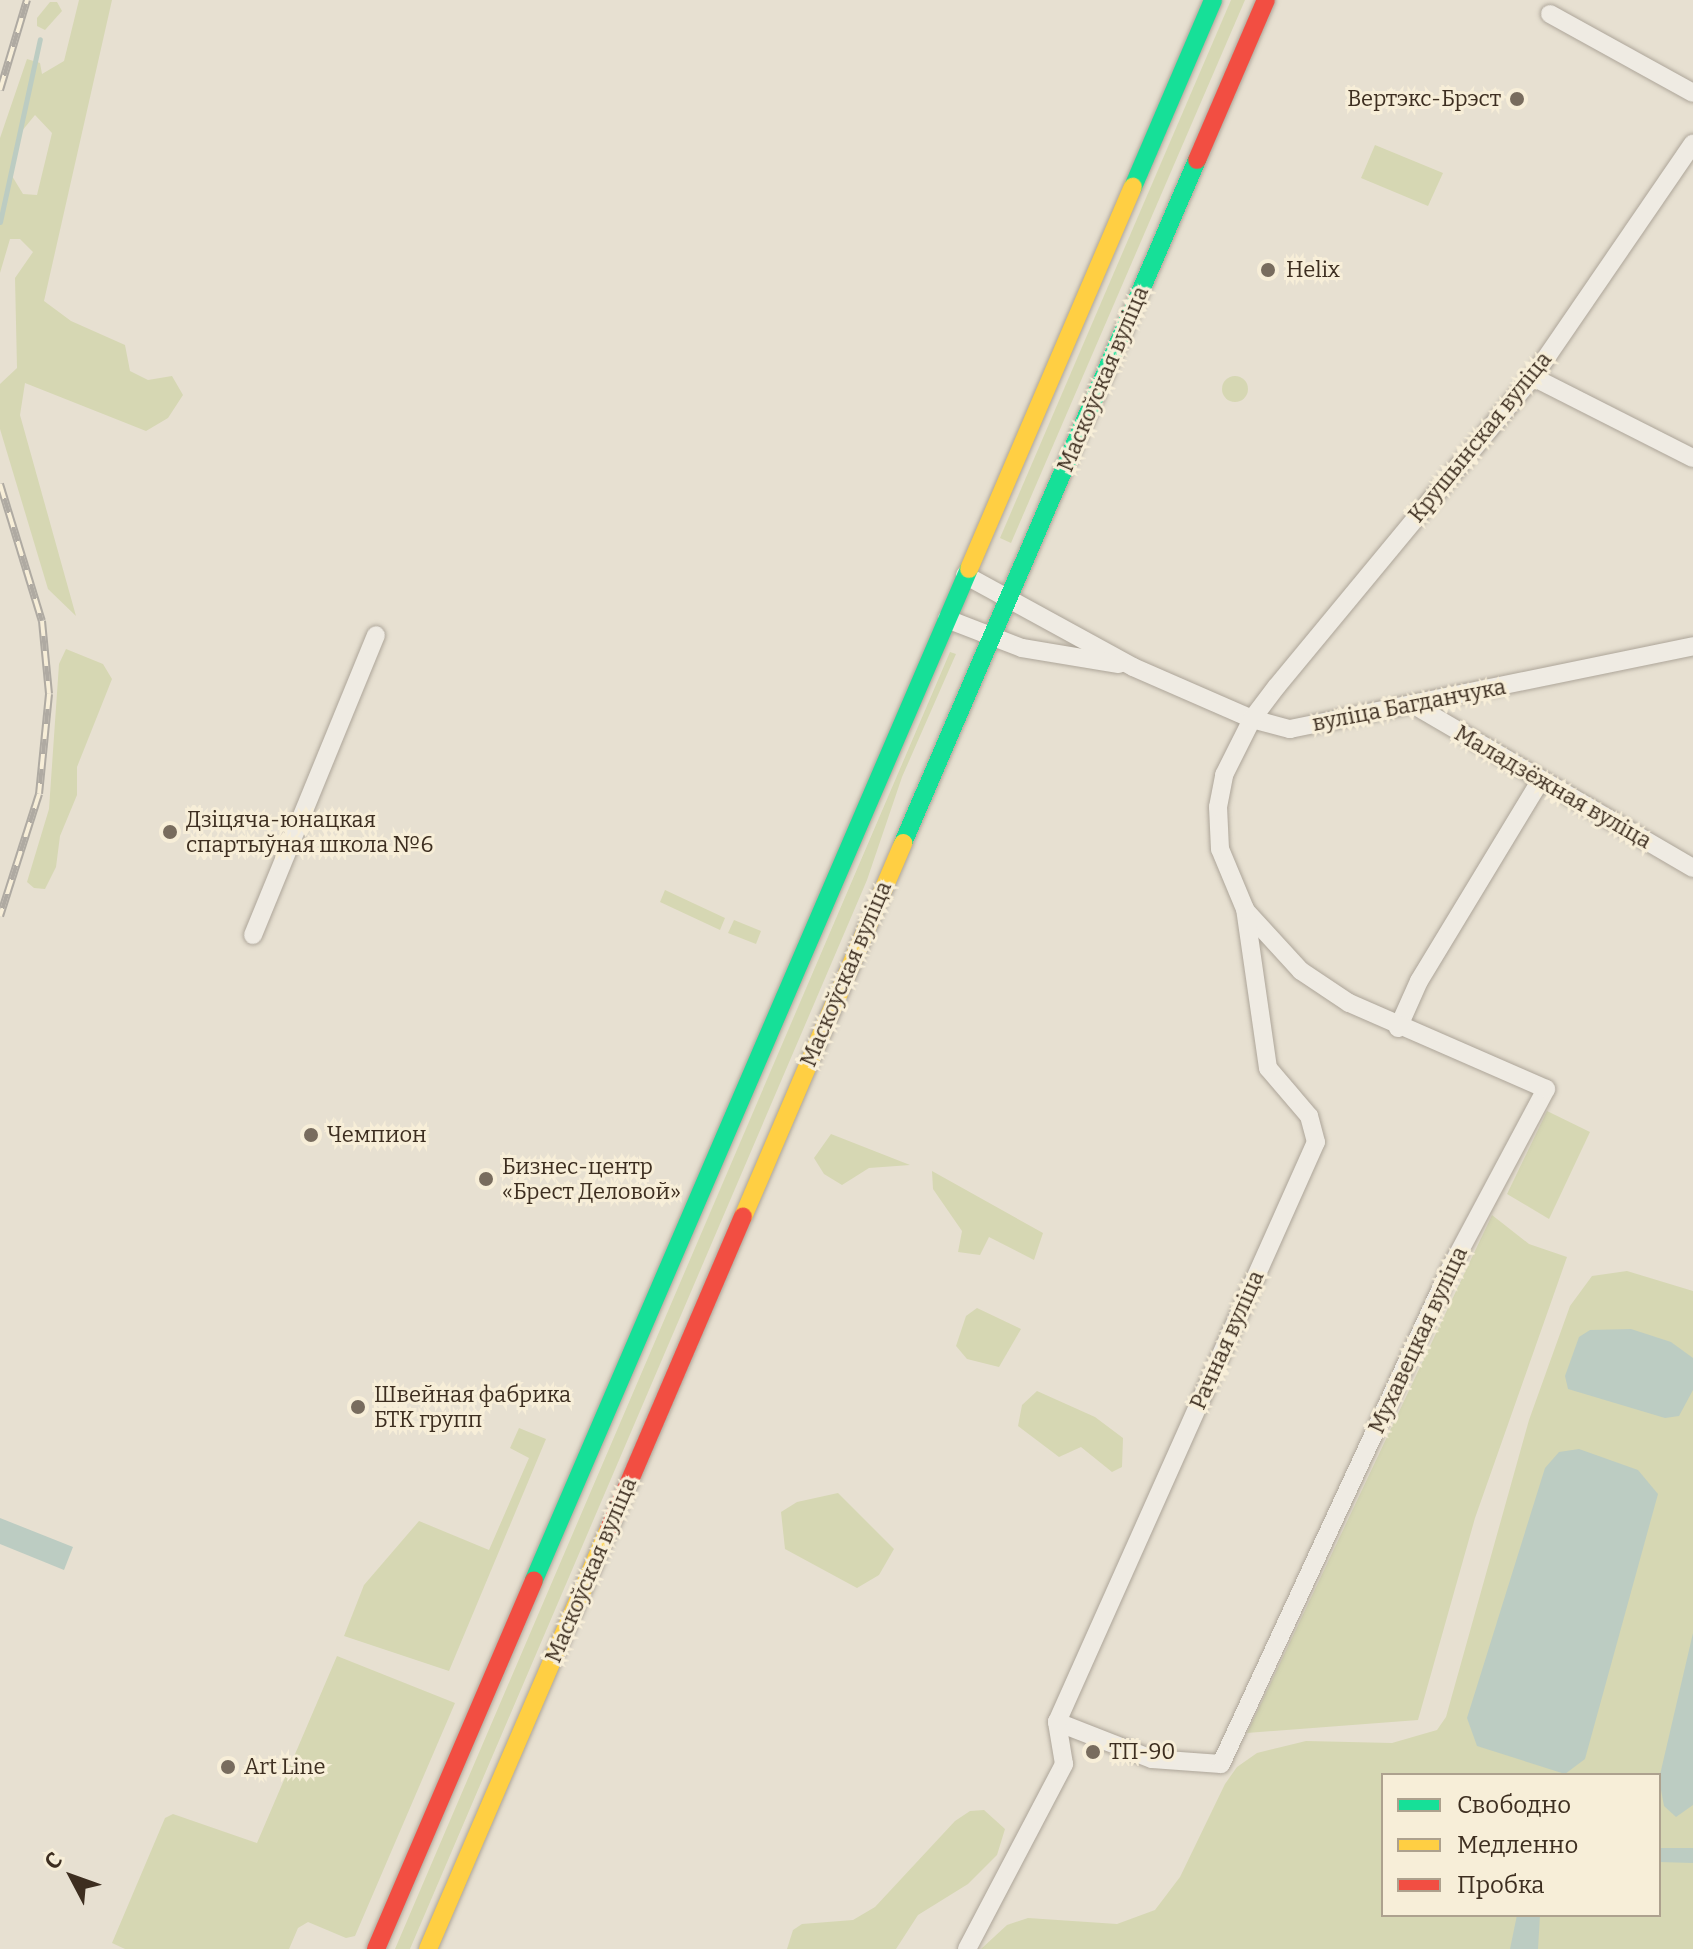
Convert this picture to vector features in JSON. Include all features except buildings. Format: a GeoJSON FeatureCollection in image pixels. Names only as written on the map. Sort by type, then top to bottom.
{"type":"FeatureCollection","features":[{"type":"Feature","properties":{"kind":"main road"},"geometry":{"type":"LineString","coordinates":[[376,1949],[1213,0]]}},
{"type":"Feature","properties":{"kind":"main road","name":"Маскоўская вуліца"},"geometry":{"type":"LineString","coordinates":[[428,1949],[1266,0]]}},
{"type":"Feature","properties":{"kind":"street"},"geometry":{"type":"LineString","coordinates":[[1550,14],[1693,93]]}},
{"type":"Feature","properties":{"kind":"street","name":"Крушынская вуліца"},"geometry":{"type":"LineString","coordinates":[[1252,719],[1533,377],[1693,143]]}},
{"type":"Feature","properties":{"kind":"street"},"geometry":{"type":"LineString","coordinates":[[1533,377],[1693,458]]}},
{"type":"Feature","properties":{"kind":"street","name":"вуліца Багданчука"},"geometry":{"type":"LineString","coordinates":[[965,575],[1133,667],[1252,719],[1290,729],[1693,646]]}},
{"type":"Feature","properties":{"kind":"street","name":"вуліца Багданчука"},"geometry":{"type":"LineString","coordinates":[[947,619],[1022,648],[1133,667]]}},
{"type":"Feature","properties":{"kind":"street"},"geometry":{"type":"LineString","coordinates":[[253,935],[376,635]]}},
{"type":"Feature","properties":{"kind":"street","name":"Маладзёжная вуліца"},"geometry":{"type":"LineString","coordinates":[[1414,705],[1693,868]]}},
{"type":"Feature","properties":{"kind":"street","name":"Рачная вуліца"},"geometry":{"type":"LineString","coordinates":[[1057,1722],[1316,1142],[1309,1116],[1268,1068],[1245,909],[1220,849],[1218,807],[1224,775],[1252,719]]}},
{"type":"Feature","properties":{"kind":"street"},"geometry":{"type":"LineString","coordinates":[[1398,1028],[1419,981],[1540,781]]}},
{"type":"Feature","properties":{"kind":"street","name":"Мухавецкая вуліца"},"geometry":{"type":"LineString","coordinates":[[1057,1722],[1152,1759],[1221,1764],[1450,1269],[1546,1089],[1398,1028],[1301,971],[1271,944],[1245,909]]}},
{"type":"Feature","properties":{"kind":"street"},"geometry":{"type":"LineString","coordinates":[[967,1949],[1064,1764],[1057,1722]]}},
{"type":"Feature","properties":{"kind":"green space"},"geometry":{"type":"Polygon","coordinates":[[[79,0],[112,0],[44,301],[71,321],[125,345],[130,371],[148,380],[172,376],[183,395],[168,418],[146,431],[25,383],[20,415],[76,616],[48,589],[0,429],[0,384],[17,368],[15,278],[33,252],[20,239],[10,239],[0,273],[0,138],[27,59],[40,63],[42,74],[64,61],[79,0]],[[35,115],[17,137],[12,176],[23,194],[37,195],[52,133],[35,115]]]}},
{"type":"Feature","properties":{"kind":"green space"},"geometry":{"type":"Polygon","coordinates":[[[1231,0],[1245,0],[1011,543],[1000,538],[1231,0]]]}},
{"type":"Feature","properties":{"kind":"green space"},"geometry":{"type":"Polygon","coordinates":[[[50,2],[57,2],[62,11],[45,30],[37,26],[37,18],[50,2]]]}},
{"type":"Feature","properties":{"kind":"green space"},"geometry":{"type":"Polygon","coordinates":[[[1375,145],[1443,173],[1428,206],[1361,178],[1375,145]]]}},
{"type":"Feature","properties":{"kind":"green space"},"geometry":{"type":"Polygon","coordinates":[[[1235,376],[1244,380],[1248,389],[1244,398],[1235,402],[1226,398],[1222,389],[1226,380],[1235,376]]]}},
{"type":"Feature","properties":{"kind":"green space"},"geometry":{"type":"Polygon","coordinates":[[[66,649],[103,664],[112,679],[77,767],[77,795],[60,836],[56,867],[45,889],[34,888],[27,882],[49,809],[59,664],[66,649]]]}},
{"type":"Feature","properties":{"kind":"green space"},"geometry":{"type":"Polygon","coordinates":[[[950,652],[956,654],[902,777],[867,880],[410,1949],[395,1949],[950,652]]]}},
{"type":"Feature","properties":{"kind":"green space"},"geometry":{"type":"Polygon","coordinates":[[[665,890],[725,918],[720,930],[660,902],[665,890]]]}},
{"type":"Feature","properties":{"kind":"green space"},"geometry":{"type":"Polygon","coordinates":[[[734,920],[761,931],[756,944],[728,933],[734,920]]]}},
{"type":"Feature","properties":{"kind":"green space"},"geometry":{"type":"Polygon","coordinates":[[[1547,1111],[1590,1132],[1549,1219],[1507,1194],[1547,1111]]]}},
{"type":"Feature","properties":{"kind":"green space"},"geometry":{"type":"Polygon","coordinates":[[[831,1134],[910,1165],[869,1168],[842,1185],[824,1174],[814,1158],[831,1134]]]}},
{"type":"Feature","properties":{"kind":"green space"},"geometry":{"type":"Polygon","coordinates":[[[932,1171],[1043,1233],[1034,1260],[989,1237],[980,1255],[958,1252],[962,1231],[933,1189],[932,1171]]]}},
{"type":"Feature","properties":{"kind":"green space"},"geometry":{"type":"Polygon","coordinates":[[[1492,1215],[1529,1244],[1567,1257],[1475,1518],[1418,1720],[1247,1733],[1492,1215]]]}},
{"type":"Feature","properties":{"kind":"green space"},"geometry":{"type":"Polygon","coordinates":[[[1627,1271],[1693,1291],[1693,1949],[981,1949],[1007,1925],[1028,1918],[1117,1924],[1155,1910],[1180,1877],[1225,1784],[1237,1767],[1257,1753],[1306,1741],[1392,1743],[1437,1730],[1446,1717],[1529,1420],[1570,1306],[1592,1276],[1627,1271]]]}},
{"type":"Feature","properties":{"kind":"green space"},"geometry":{"type":"Polygon","coordinates":[[[977,1308],[1021,1329],[999,1367],[967,1359],[956,1346],[966,1316],[977,1308]]]}},
{"type":"Feature","properties":{"kind":"green space"},"geometry":{"type":"Polygon","coordinates":[[[1037,1391],[1095,1417],[1123,1438],[1122,1467],[1112,1472],[1081,1447],[1059,1457],[1018,1426],[1022,1405],[1037,1391]]]}},
{"type":"Feature","properties":{"kind":"green space"},"geometry":{"type":"Polygon","coordinates":[[[519,1428],[546,1439],[449,1671],[344,1636],[364,1585],[419,1521],[489,1550],[529,1458],[510,1448],[519,1428]]]}},
{"type":"Feature","properties":{"kind":"green space"},"geometry":{"type":"Polygon","coordinates":[[[838,1493],[894,1549],[879,1575],[857,1588],[785,1549],[781,1512],[797,1502],[838,1493]]]}},
{"type":"Feature","properties":{"kind":"green space"},"geometry":{"type":"Polygon","coordinates":[[[337,1656],[455,1703],[355,1936],[346,1938],[308,1922],[298,1928],[289,1949],[125,1949],[112,1943],[165,1818],[173,1814],[257,1843],[337,1656]]]}},
{"type":"Feature","properties":{"kind":"green space"},"geometry":{"type":"Polygon","coordinates":[[[984,1810],[1005,1829],[997,1855],[968,1884],[918,1915],[896,1949],[787,1949],[793,1930],[802,1924],[853,1920],[875,1907],[955,1821],[970,1811],[984,1810]]]}},
{"type":"Feature","properties":{"kind":"shaded area"},"geometry":{"type":"Polygon","coordinates":[[[1631,1329],[1671,1342],[1693,1358],[1693,1390],[1679,1416],[1665,1418],[1568,1389],[1565,1376],[1579,1337],[1590,1330],[1631,1329]]]}},
{"type":"Feature","properties":{"kind":"shaded area"},"geometry":{"type":"Polygon","coordinates":[[[1579,1449],[1638,1470],[1658,1494],[1585,1759],[1566,1773],[1477,1746],[1467,1718],[1545,1468],[1559,1452],[1579,1449]]]}},
{"type":"Feature","properties":{"kind":"shaded area"},"geometry":{"type":"Polygon","coordinates":[[[0,1518],[73,1547],[64,1570],[0,1544],[0,1518]]]}},
{"type":"Feature","properties":{"kind":"shaded area"},"geometry":{"type":"Polygon","coordinates":[[[1693,1633],[1693,1805],[1676,1817],[1664,1806],[1660,1773],[1693,1633]]]}},
{"type":"Feature","properties":{"kind":"shaded area"},"geometry":{"type":"Polygon","coordinates":[[[1661,1848],[1693,1848],[1693,1863],[1661,1862],[1661,1848]]]}},
{"type":"Feature","properties":{"kind":"shaded area"},"geometry":{"type":"Polygon","coordinates":[[[1517,1917],[1540,1917],[1538,1949],[1510,1949],[1517,1917]]]}},
{"type":"Feature","properties":{"kind":"waterway"},"geometry":{"type":"LineString","coordinates":[[0,222],[40,39]]}},
{"type":"Feature","properties":{"kind":"railway"},"geometry":{"type":"LineString","coordinates":[[0,90],[27,0]]}},
{"type":"Feature","properties":{"kind":"railway"},"geometry":{"type":"LineString","coordinates":[[0,484],[42,621],[49,694],[39,794],[0,916]]}},
{"type":"Feature","properties":{"kind":"traffic: fast"},"geometry":{"type":"LineString","coordinates":[[1133,187],[1213,0]]}},
{"type":"Feature","properties":{"kind":"traffic: fast"},"geometry":{"type":"LineString","coordinates":[[903,843],[1197,160]]}},
{"type":"Feature","properties":{"kind":"traffic: fast"},"geometry":{"type":"LineString","coordinates":[[534,1580],[969,569]]}},
{"type":"Feature","properties":{"kind":"traffic: slow"},"geometry":{"type":"LineString","coordinates":[[969,569],[1133,187]]}},
{"type":"Feature","properties":{"kind":"traffic: slow"},"geometry":{"type":"LineString","coordinates":[[743,1217],[903,843]]}},
{"type":"Feature","properties":{"kind":"traffic: slow"},"geometry":{"type":"LineString","coordinates":[[428,1949],[609,1529]]}},
{"type":"Feature","properties":{"kind":"traffic: jam"},"geometry":{"type":"LineString","coordinates":[[1197,160],[1266,0]]}},
{"type":"Feature","properties":{"kind":"traffic: jam"},"geometry":{"type":"LineString","coordinates":[[609,1529],[743,1217]]}},
{"type":"Feature","properties":{"kind":"traffic: jam"},"geometry":{"type":"LineString","coordinates":[[376,1949],[534,1580]]}},
{"type":"Feature","properties":{"kind":"place","name":"Вертэкс-Брэст"},"geometry":{"type":"Point","coordinates":[1517,99]}},
{"type":"Feature","properties":{"kind":"place","name":"Helix"},"geometry":{"type":"Point","coordinates":[1268,270]}},
{"type":"Feature","properties":{"kind":"place","name":"Дзіцяча-юнацкая спартыўная школа №6"},"geometry":{"type":"Point","coordinates":[170,832]}},
{"type":"Feature","properties":{"kind":"place","name":"Чемпион"},"geometry":{"type":"Point","coordinates":[311,1135]}},
{"type":"Feature","properties":{"kind":"place","name":"Бизнес-центр «Брест Деловой»"},"geometry":{"type":"Point","coordinates":[486,1179]}},
{"type":"Feature","properties":{"kind":"place","name":"Швейная фабрика БТК групп"},"geometry":{"type":"Point","coordinates":[358,1407]}},
{"type":"Feature","properties":{"kind":"place","name":"ТП-90"},"geometry":{"type":"Point","coordinates":[1093,1752]}},
{"type":"Feature","properties":{"kind":"place","name":"Art Line"},"geometry":{"type":"Point","coordinates":[228,1767]}}]}
